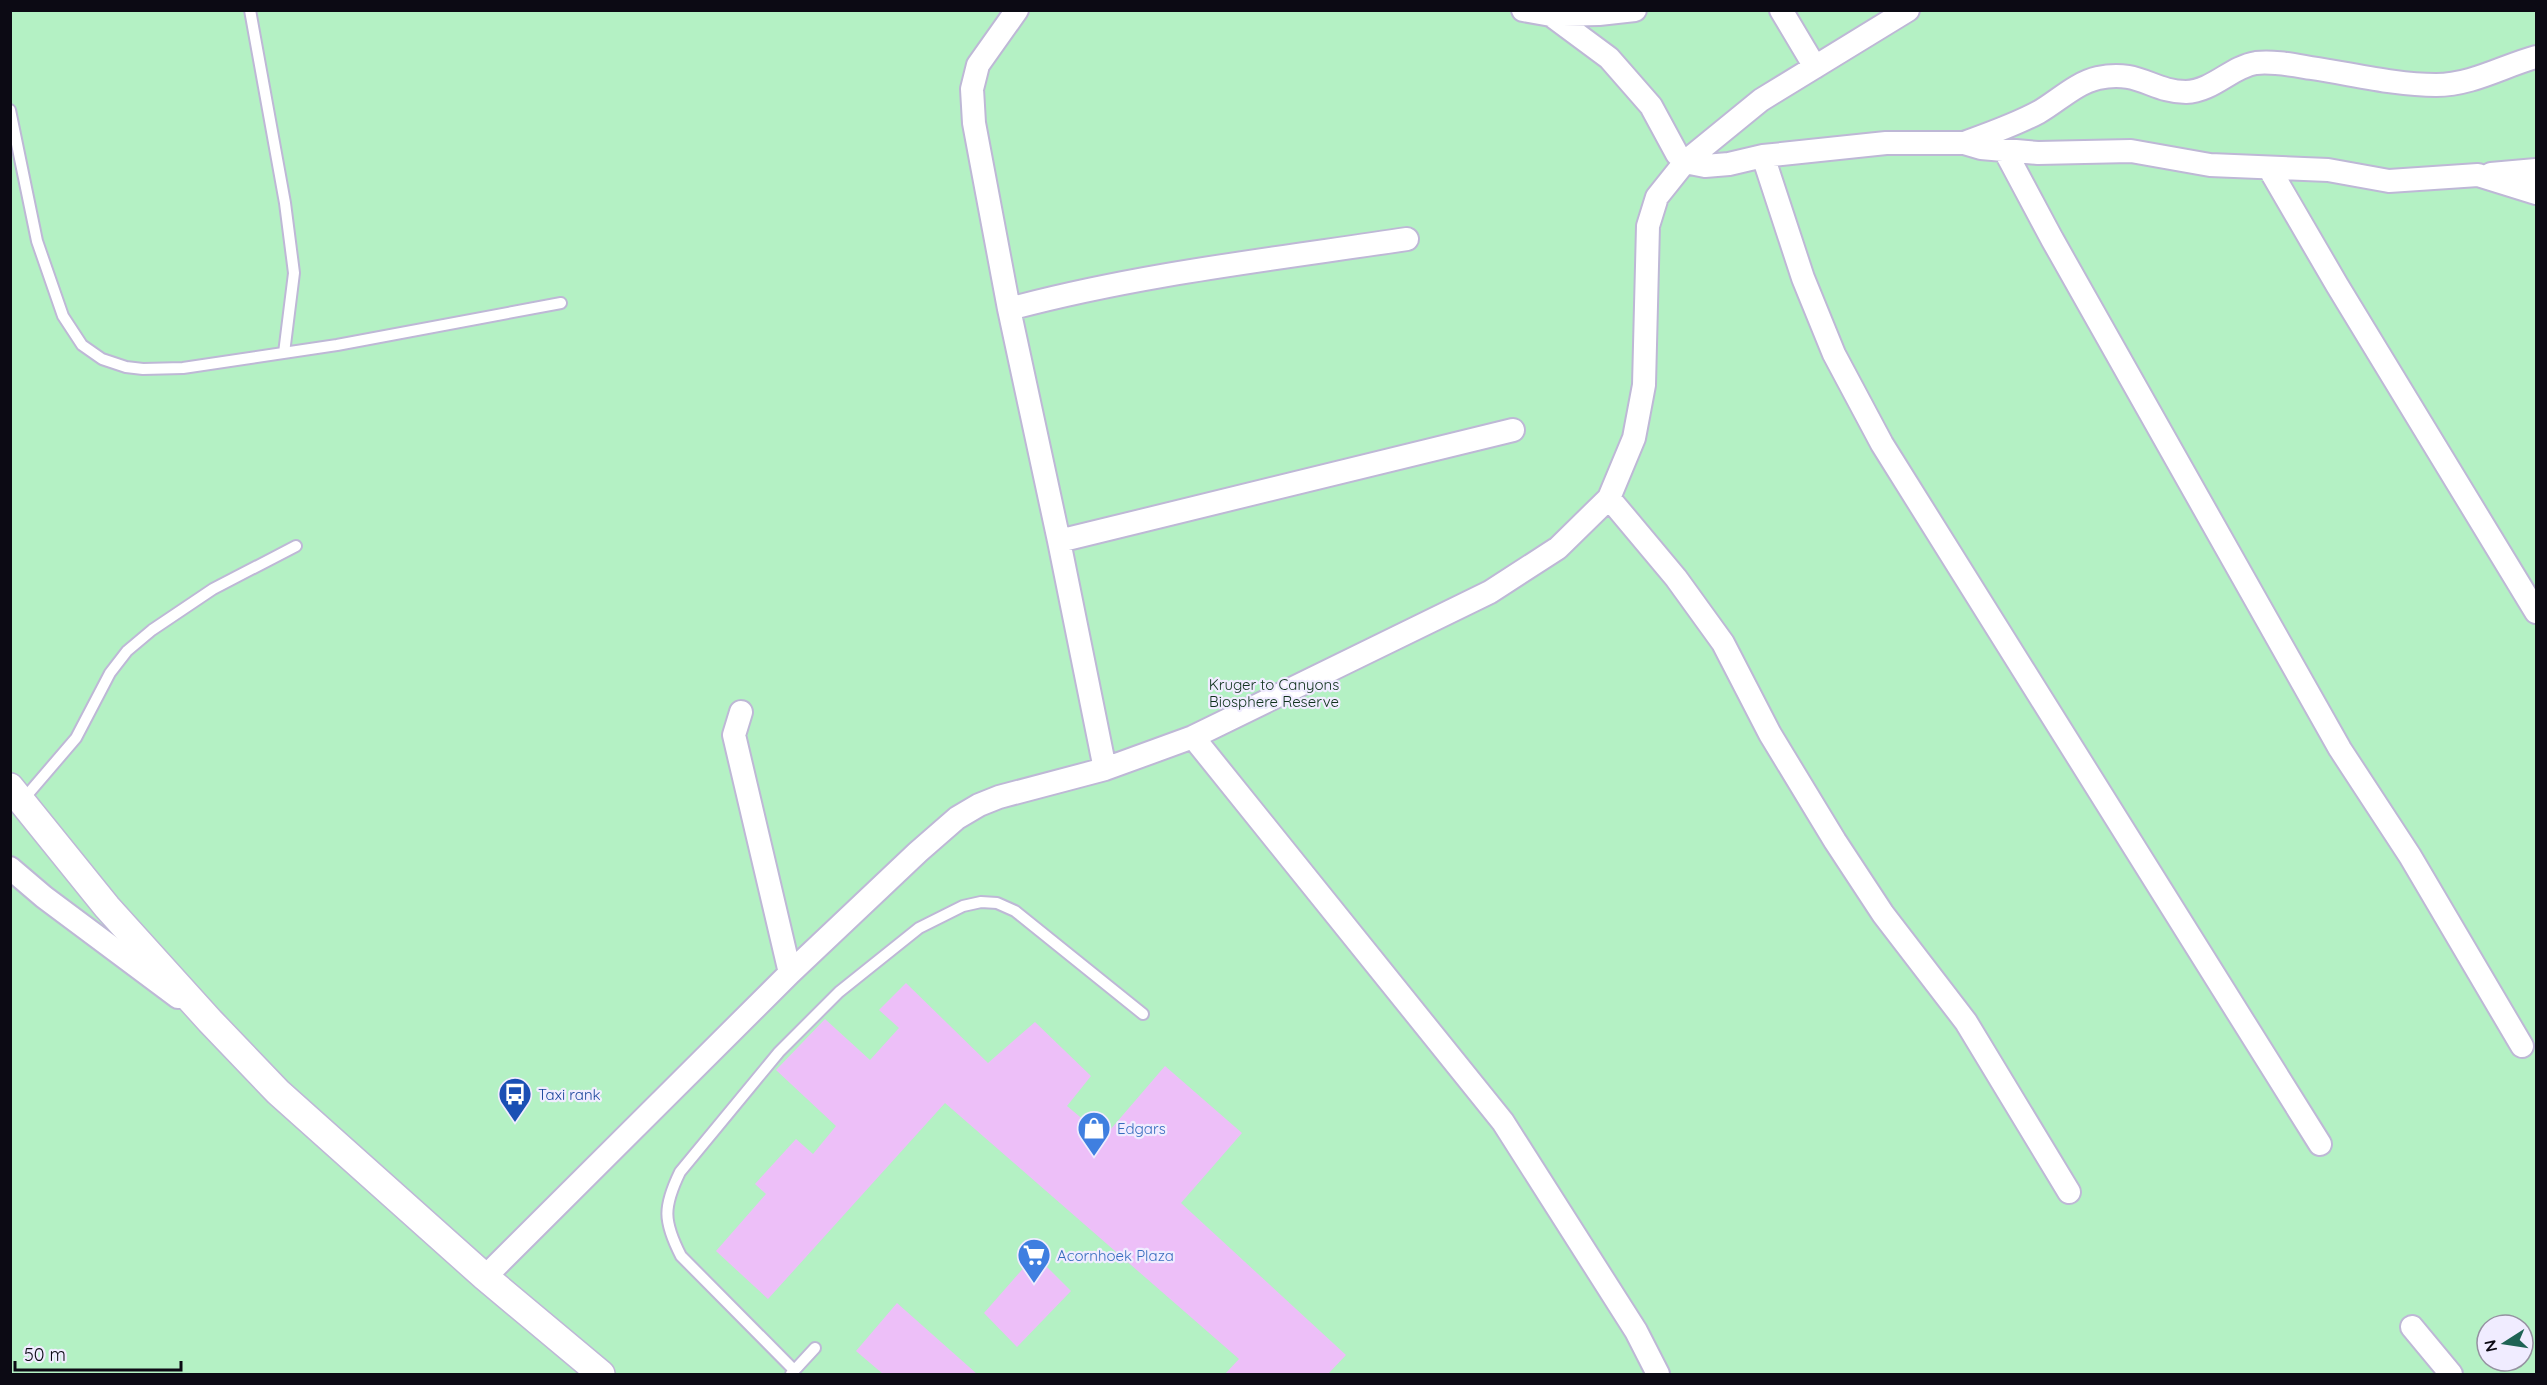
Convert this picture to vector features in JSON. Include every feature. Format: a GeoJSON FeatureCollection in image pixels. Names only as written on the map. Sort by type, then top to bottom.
{"type":"FeatureCollection","features":[{"type":"Feature","properties":{"kind":"street"},"geometry":{"type":"LineString","coordinates":[[1017,10],[978,65],[972,89],[974,123],[1008,309],[1059,541],[1105,769]]}},
{"type":"Feature","properties":{"kind":"street"},"geometry":{"type":"LineString","coordinates":[[1523,10],[1551,15],[1635,10]]}},
{"type":"Feature","properties":{"kind":"street"},"geometry":{"type":"LineString","coordinates":[[1781,10],[1815,67]]}},
{"type":"Feature","properties":{"kind":"street"},"geometry":{"type":"LineString","coordinates":[[486,1276],[790,973],[957,818],[999,797],[1105,769],[1192,737],[1490,592],[1558,548],[1609,498],[1634,438],[1644,385],[1648,226],[1657,197],[1686,162],[1761,100],[1908,10]]}},
{"type":"Feature","properties":{"kind":"street"},"geometry":{"type":"LineString","coordinates":[[1551,15],[1609,58],[1630,80],[1651,106],[1672,147],[1686,162],[1705,166],[1719,166],[1763,156],[1886,143],[1964,143],[2005,151],[2130,151],[2210,165],[2270,170],[2294,168],[2328,170],[2389,181],[2536,170]]}},
{"type":"Feature","properties":{"kind":"street"},"geometry":{"type":"LineString","coordinates":[[1964,143],[2015,124],[2096,78],[2115,75],[2135,76],[2172,91],[2188,92],[2206,88],[2241,67],[2257,63],[2279,63],[2395,81],[2455,85],[2536,57]]}},
{"type":"Feature","properties":{"kind":"street"},"geometry":{"type":"LineString","coordinates":[[2005,151],[2340,749],[2409,856],[2522,1046]]}},
{"type":"Feature","properties":{"kind":"street"},"geometry":{"type":"LineString","coordinates":[[1763,156],[1803,278],[1834,354],[1882,444],[2320,1144]]}},
{"type":"Feature","properties":{"kind":"street"},"geometry":{"type":"LineString","coordinates":[[2270,170],[2337,285],[2536,612]]}},
{"type":"Feature","properties":{"kind":"street"},"geometry":{"type":"LineString","coordinates":[[2478,175],[2536,193]]}},
{"type":"Feature","properties":{"kind":"street"},"geometry":{"type":"LineString","coordinates":[[1008,309],[1062,294],[1407,239]]}},
{"type":"Feature","properties":{"kind":"street"},"geometry":{"type":"LineString","coordinates":[[1059,541],[1514,430]]}},
{"type":"Feature","properties":{"kind":"street"},"geometry":{"type":"LineString","coordinates":[[1609,498],[1676,578],[1723,643],[1770,734],[1835,841],[1883,914],[1966,1022],[2069,1192]]}},
{"type":"Feature","properties":{"kind":"street"},"geometry":{"type":"LineString","coordinates":[[741,712],[734,735],[790,973]]}},
{"type":"Feature","properties":{"kind":"street"},"geometry":{"type":"LineString","coordinates":[[1192,737],[1503,1122],[1624,1311],[1658,1374]]}},
{"type":"Feature","properties":{"kind":"street"},"geometry":{"type":"LineString","coordinates":[[16,795],[107,906],[210,1021],[286,1100],[601,1374]]}},
{"type":"Feature","properties":{"kind":"street"},"geometry":{"type":"LineString","coordinates":[[10,868],[44,897],[210,1021]]}},
{"type":"Feature","properties":{"kind":"street"},"geometry":{"type":"LineString","coordinates":[[2412,1327],[2451,1374]]}},
{"type":"Feature","properties":{"kind":"lane"},"geometry":{"type":"LineString","coordinates":[[250,10],[285,203],[294,273],[284,353]]}},
{"type":"Feature","properties":{"kind":"lane"},"geometry":{"type":"LineString","coordinates":[[10,110],[37,241],[63,316],[82,345],[102,359],[126,367],[143,369],[183,368],[284,353],[561,303]]}},
{"type":"Feature","properties":{"kind":"lane"},"geometry":{"type":"LineString","coordinates":[[16,795],[61,758],[76,738],[110,673],[127,651],[152,630],[213,588],[296,546]]}},
{"type":"Feature","properties":{"kind":"lane"},"geometry":{"type":"LineString","coordinates":[[815,1348],[792,1372],[681,1256],[669,1233],[666,1211],[670,1193],[680,1172],[779,1052],[838,992],[919,928],[963,906],[981,902],[997,903],[1015,911],[1143,1014]]}},
{"type":"Feature","properties":{"kind":"green space","name":"Kruger to Canyons Biosphere Reserve"},"geometry":{"type":"Polygon","coordinates":[[[10,11],[2536,11],[2536,1374],[11,1374],[10,11]]]}},
{"type":"Feature","properties":{"kind":"building"},"geometry":{"type":"Polygon","coordinates":[[[906,983],[988,1063],[1035,1022],[1091,1076],[1067,1106],[1104,1137],[1165,1066],[1242,1133],[1181,1203],[1346,1355],[1328,1374],[1225,1374],[1239,1359],[945,1103],[768,1299],[716,1251],[766,1194],[755,1184],[796,1139],[813,1154],[836,1126],[776,1070],[825,1019],[870,1060],[899,1028],[879,1010],[906,983]]]}},
{"type":"Feature","properties":{"kind":"building"},"geometry":{"type":"Polygon","coordinates":[[[1035,1255],[1071,1291],[1017,1347],[984,1313],[1035,1255]]]}},
{"type":"Feature","properties":{"kind":"building"},"geometry":{"type":"Polygon","coordinates":[[[897,1303],[977,1374],[883,1374],[856,1351],[897,1303]]]}},
{"type":"Feature","properties":{"kind":"place","name":"Taxi rank"},"geometry":{"type":"Point","coordinates":[515,1123]}},
{"type":"Feature","properties":{"kind":"place","name":"Edgars"},"geometry":{"type":"Point","coordinates":[1094,1157]}},
{"type":"Feature","properties":{"kind":"place","name":"Acornhoek Plaza"},"geometry":{"type":"Point","coordinates":[1034,1284]}}]}
